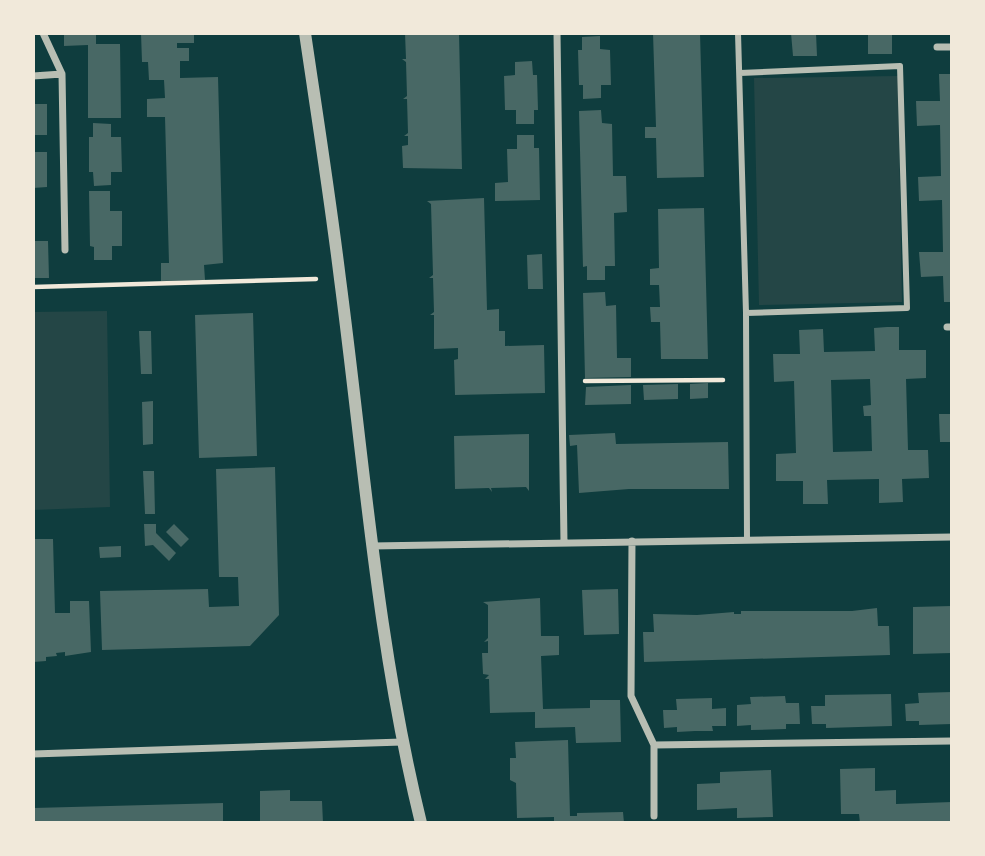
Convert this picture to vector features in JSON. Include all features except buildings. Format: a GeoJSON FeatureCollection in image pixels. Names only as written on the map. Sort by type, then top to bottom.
{"type":"FeatureCollection","features":[{"type":"Feature","properties":{"kind":"street"},"geometry":{"type":"LineString","coordinates":[[43,33],[62,74],[65,250]]}},
{"type":"Feature","properties":{"kind":"street"},"geometry":{"type":"LineString","coordinates":[[305,33],[340,279],[371,546],[402,742],[421,823]]}},
{"type":"Feature","properties":{"kind":"street"},"geometry":{"type":"LineString","coordinates":[[558,33],[564,543]]}},
{"type":"Feature","properties":{"kind":"street"},"geometry":{"type":"LineString","coordinates":[[738,33],[746,313],[747,540]]}},
{"type":"Feature","properties":{"kind":"street"},"geometry":{"type":"LineString","coordinates":[[937,47],[952,47]]}},
{"type":"Feature","properties":{"kind":"street"},"geometry":{"type":"LineString","coordinates":[[740,73],[900,66],[907,308],[746,313]]}},
{"type":"Feature","properties":{"kind":"street"},"geometry":{"type":"LineString","coordinates":[[33,76],[62,74]]}},
{"type":"Feature","properties":{"kind":"street"},"geometry":{"type":"LineString","coordinates":[[371,546],[952,537]]}},
{"type":"Feature","properties":{"kind":"street"},"geometry":{"type":"LineString","coordinates":[[632,541],[631,696],[654,745],[654,817]]}},
{"type":"Feature","properties":{"kind":"street"},"geometry":{"type":"LineString","coordinates":[[654,745],[952,741]]}},
{"type":"Feature","properties":{"kind":"street"},"geometry":{"type":"LineString","coordinates":[[33,754],[402,742]]}},
{"type":"Feature","properties":{"kind":"path"},"geometry":{"type":"LineString","coordinates":[[33,287],[340,279]]}},
{"type":"Feature","properties":{"kind":"path"},"geometry":{"type":"LineString","coordinates":[[563,381],[747,380]]}},
{"type":"Feature","properties":{"kind":"shaded area"},"geometry":{"type":"Polygon","coordinates":[[[898,76],[902,302],[759,305],[754,78],[898,76]]]}},
{"type":"Feature","properties":{"kind":"shaded area"},"geometry":{"type":"Polygon","coordinates":[[[107,311],[110,507],[33,510],[33,312],[107,311]]]}}]}
